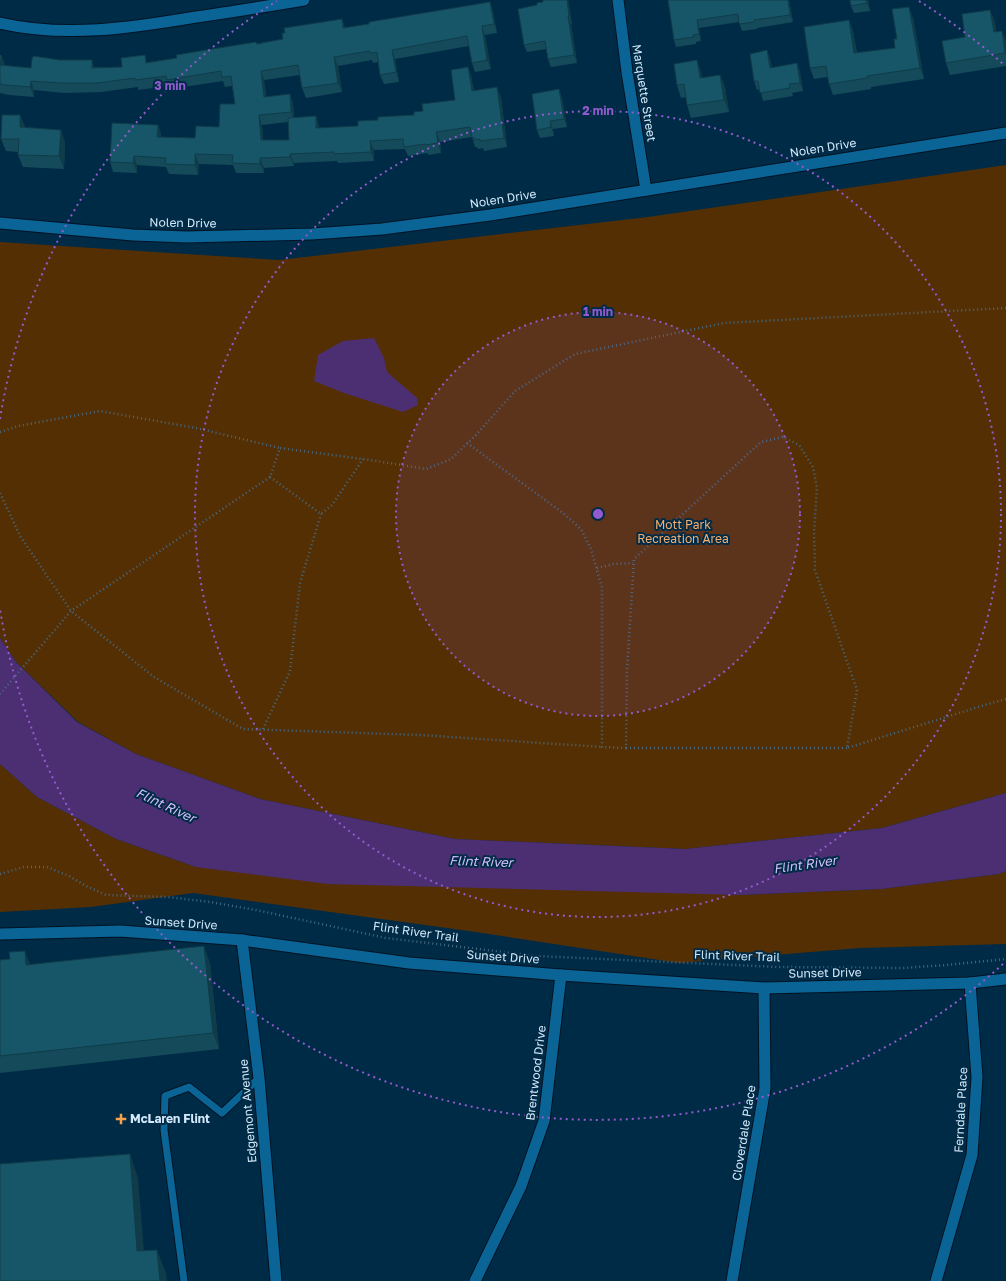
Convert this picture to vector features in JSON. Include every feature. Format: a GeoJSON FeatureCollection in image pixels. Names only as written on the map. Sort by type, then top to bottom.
{"type":"FeatureCollection","features":[{"type":"Feature","properties":{"kind":"street"},"geometry":{"type":"LineString","coordinates":[[0,23],[50,30],[114,30],[304,0]]}},
{"type":"Feature","properties":{"kind":"street","name":"Marquette Street"},"geometry":{"type":"LineString","coordinates":[[618,0],[629,86],[646,190]]}},
{"type":"Feature","properties":{"kind":"street","name":"Nolen Drive"},"geometry":{"type":"LineString","coordinates":[[0,223],[133,235],[218,237],[312,234],[382,229],[431,223],[646,190],[1006,133]]}},
{"type":"Feature","properties":{"kind":"street","name":"Sunset Drive"},"geometry":{"type":"LineString","coordinates":[[0,934],[120,931],[242,940],[409,963],[560,975],[764,988],[970,983],[1006,979]]}},
{"type":"Feature","properties":{"kind":"street","name":"Edgemont Avenue"},"geometry":{"type":"LineString","coordinates":[[242,940],[259,1078],[276,1281]]}},
{"type":"Feature","properties":{"kind":"street","name":"Brentwood Drive"},"geometry":{"type":"LineString","coordinates":[[475,1281],[521,1186],[544,1121],[560,975]]}},
{"type":"Feature","properties":{"kind":"street","name":"Ferndale Place"},"geometry":{"type":"LineString","coordinates":[[936,1281],[972,1155],[977,1076],[970,983]]}},
{"type":"Feature","properties":{"kind":"street","name":"Cloverdale Place"},"geometry":{"type":"LineString","coordinates":[[732,1281],[765,1088],[764,988]]}},
{"type":"Feature","properties":{"kind":"lane"},"geometry":{"type":"LineString","coordinates":[[184,1281],[164,1130],[165,1096],[189,1087],[222,1114],[259,1078]]}},
{"type":"Feature","properties":{"kind":"path"},"geometry":{"type":"LineString","coordinates":[[0,432],[41,421],[100,411],[196,428],[280,448],[426,469],[451,459],[476,435],[515,391],[575,354],[724,323],[1006,308]]}},
{"type":"Feature","properties":{"kind":"path"},"geometry":{"type":"LineString","coordinates":[[626,748],[628,670],[634,558],[761,442],[783,437],[799,445],[813,467],[816,488],[814,532],[816,570],[857,690],[847,748]]}},
{"type":"Feature","properties":{"kind":"path"},"geometry":{"type":"LineString","coordinates":[[467,443],[563,513],[581,529],[591,549],[602,588],[602,747]]}},
{"type":"Feature","properties":{"kind":"path"},"geometry":{"type":"LineString","coordinates":[[0,694],[71,611],[270,477],[280,448]]}},
{"type":"Feature","properties":{"kind":"path"},"geometry":{"type":"LineString","coordinates":[[262,730],[290,671],[300,583],[321,514],[332,505],[363,459]]}},
{"type":"Feature","properties":{"kind":"path"},"geometry":{"type":"LineString","coordinates":[[270,477],[321,514]]}},
{"type":"Feature","properties":{"kind":"path"},"geometry":{"type":"LineString","coordinates":[[0,493],[20,536],[71,611],[154,677],[243,729],[420,735],[626,748],[847,748],[1006,699]]}},
{"type":"Feature","properties":{"kind":"path"},"geometry":{"type":"LineString","coordinates":[[597,568],[614,564],[633,563]]}},
{"type":"Feature","properties":{"kind":"path","name":"Flint River Trail"},"geometry":{"type":"LineString","coordinates":[[0,874],[24,867],[47,867],[69,876],[106,895],[210,902],[256,910],[386,938],[537,956],[778,967],[903,968],[1006,959]]}},
{"type":"Feature","properties":{"kind":"green space","name":"Mott Park Recreation Area"},"geometry":{"type":"Polygon","coordinates":[[[1006,165],[1006,793],[882,828],[685,849],[455,839],[260,799],[136,754],[78,722],[16,662],[0,638],[0,242],[279,260],[648,217],[1006,165]]]}},
{"type":"Feature","properties":{"kind":"green space"},"geometry":{"type":"Polygon","coordinates":[[[0,764],[37,797],[116,839],[196,867],[739,895],[881,889],[999,874],[1006,871],[1006,944],[860,948],[679,963],[476,932],[193,893],[91,907],[0,912],[0,764]]]}},
{"type":"Feature","properties":{"kind":"water"},"geometry":{"type":"Polygon","coordinates":[[[374,338],[384,358],[387,372],[417,398],[418,405],[403,412],[344,393],[314,381],[318,355],[343,341],[374,338]]]}},
{"type":"Feature","properties":{"kind":"water","name":"Flint River"},"geometry":{"type":"Polygon","coordinates":[[[0,638],[16,662],[77,722],[136,754],[260,799],[455,839],[685,849],[882,828],[1006,793],[1006,871],[999,874],[881,889],[739,895],[328,884],[196,867],[116,839],[37,797],[0,764],[0,638]]]}},
{"type":"Feature","properties":{"kind":"building"},"geometry":{"type":"Polygon","coordinates":[[[543,0],[567,0],[574,55],[548,59],[545,41],[524,45],[518,9],[537,5],[537,3],[543,2],[543,0]]]}},
{"type":"Feature","properties":{"kind":"building"},"geometry":{"type":"Polygon","coordinates":[[[668,0],[788,0],[790,15],[754,20],[754,22],[739,24],[738,14],[697,20],[699,34],[693,35],[693,37],[674,40],[668,0]]]}},
{"type":"Feature","properties":{"kind":"building"},"geometry":{"type":"Polygon","coordinates":[[[850,0],[866,0],[867,3],[851,6],[850,0]]]}},
{"type":"Feature","properties":{"kind":"building"},"geometry":{"type":"Polygon","coordinates":[[[490,2],[494,24],[482,26],[487,60],[472,63],[467,36],[392,50],[396,72],[380,75],[377,52],[370,53],[369,51],[334,57],[338,83],[302,88],[298,65],[261,71],[264,97],[290,94],[291,112],[259,115],[261,140],[289,140],[288,118],[316,116],[316,128],[358,126],[358,121],[378,120],[378,117],[414,115],[414,112],[423,111],[422,104],[455,100],[451,70],[468,67],[472,91],[497,87],[504,138],[480,141],[480,139],[474,140],[474,137],[472,138],[470,127],[436,132],[438,143],[404,147],[403,139],[370,141],[371,152],[290,154],[290,157],[260,158],[260,164],[232,163],[233,155],[195,154],[195,165],[165,164],[166,158],[134,156],[133,163],[110,162],[112,123],[158,125],[157,137],[195,138],[196,126],[219,127],[220,104],[235,104],[231,76],[222,77],[221,71],[167,80],[166,76],[97,83],[31,81],[30,87],[0,84],[0,65],[31,68],[33,56],[60,60],[92,60],[92,68],[122,67],[121,58],[145,55],[146,63],[177,58],[176,55],[283,39],[282,33],[285,33],[284,28],[342,19],[343,28],[369,24],[369,22],[490,2]]]}},
{"type":"Feature","properties":{"kind":"building"},"geometry":{"type":"Polygon","coordinates":[[[909,7],[920,68],[867,76],[867,78],[829,84],[826,66],[810,68],[804,27],[849,20],[854,53],[895,48],[894,39],[897,39],[892,9],[909,7]]]}},
{"type":"Feature","properties":{"kind":"building"},"geometry":{"type":"Polygon","coordinates":[[[990,10],[994,32],[1002,31],[1005,53],[946,63],[942,41],[965,37],[962,14],[990,10]]]}},
{"type":"Feature","properties":{"kind":"building"},"geometry":{"type":"Polygon","coordinates":[[[767,50],[770,68],[797,63],[800,83],[789,84],[790,88],[760,93],[758,81],[754,81],[750,54],[767,50]]]}},
{"type":"Feature","properties":{"kind":"building"},"geometry":{"type":"Polygon","coordinates":[[[697,60],[700,78],[720,75],[724,100],[687,105],[684,84],[677,85],[674,64],[697,60]]]}},
{"type":"Feature","properties":{"kind":"building"},"geometry":{"type":"Polygon","coordinates":[[[559,89],[564,119],[550,121],[551,127],[537,130],[532,94],[559,89]]]}},
{"type":"Feature","properties":{"kind":"building"},"geometry":{"type":"Polygon","coordinates":[[[2,115],[20,115],[20,127],[61,130],[59,156],[18,155],[19,139],[1,139],[2,115]]]}},
{"type":"Feature","properties":{"kind":"building"},"geometry":{"type":"Polygon","coordinates":[[[204,946],[213,1033],[0,1056],[0,960],[10,959],[9,952],[25,951],[26,965],[204,946]]]}},
{"type":"Feature","properties":{"kind":"building"},"geometry":{"type":"Polygon","coordinates":[[[130,1154],[137,1251],[157,1250],[160,1281],[0,1281],[0,1164],[130,1154]]]}},
{"type":"Feature","properties":{"kind":"place","name":"McLaren Flint"},"geometry":{"type":"Point","coordinates":[121,1119]}}]}
